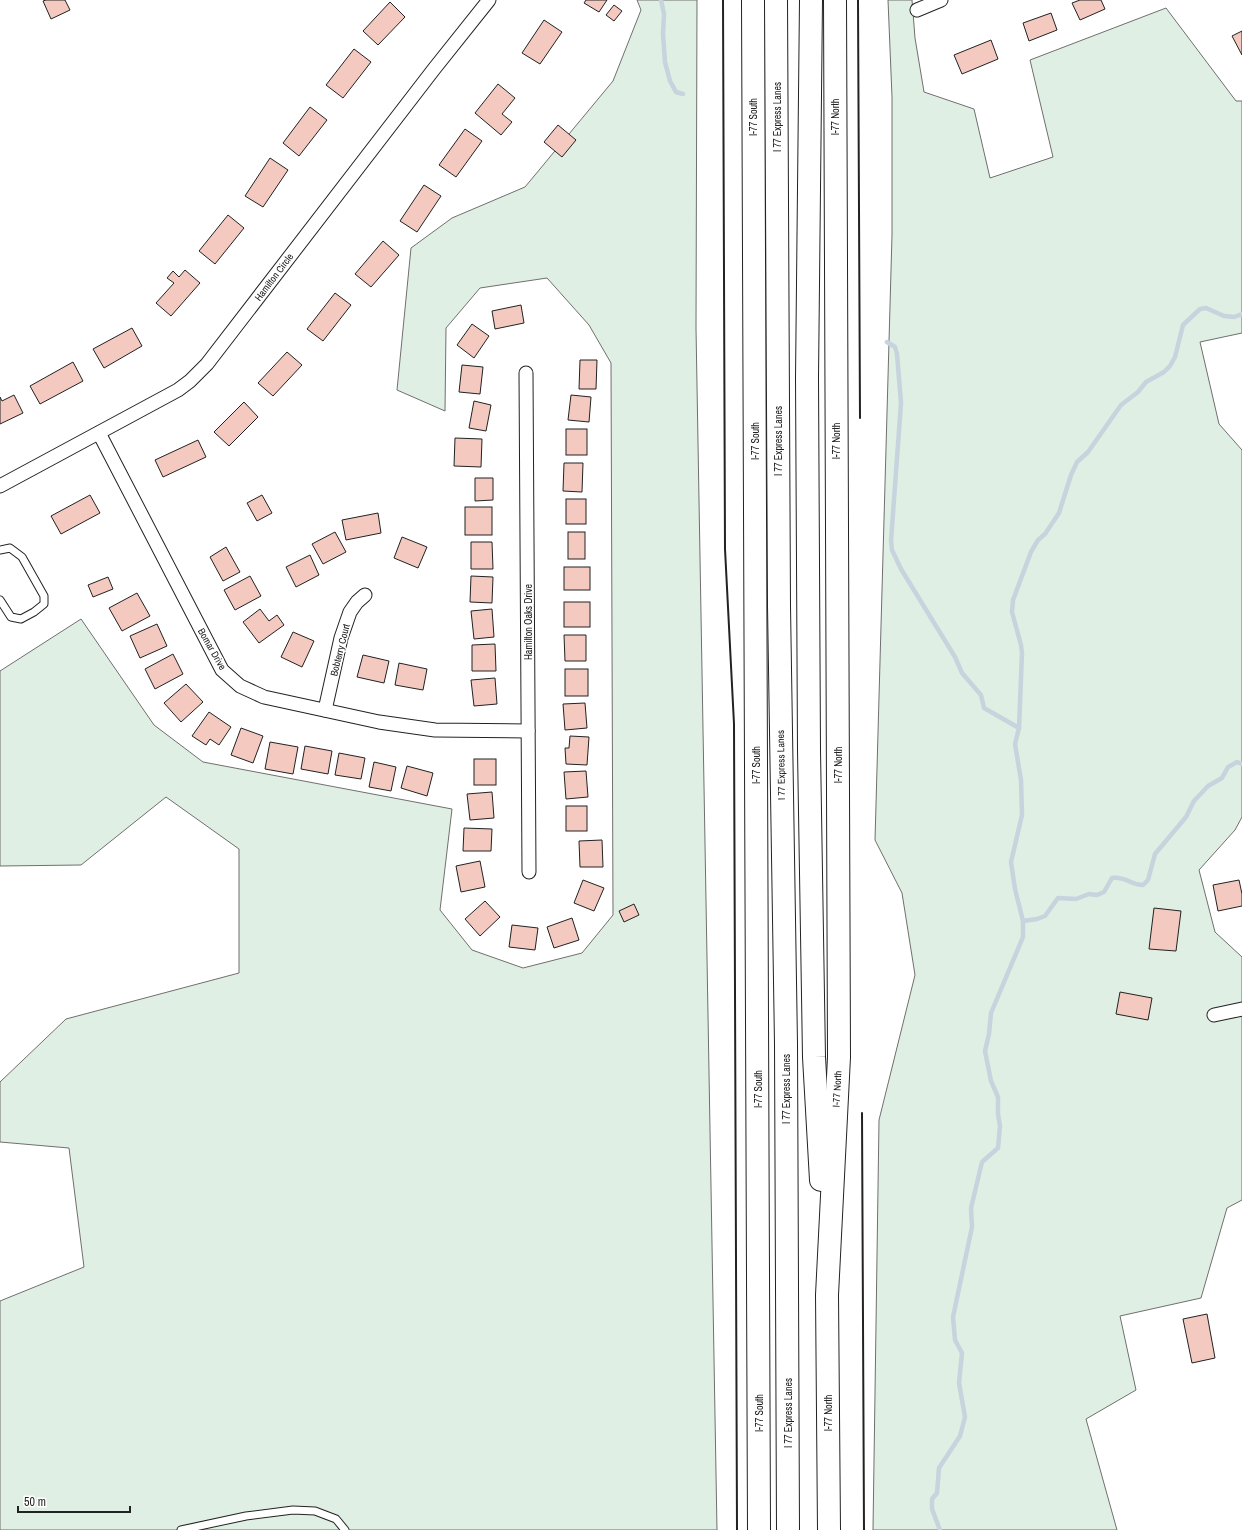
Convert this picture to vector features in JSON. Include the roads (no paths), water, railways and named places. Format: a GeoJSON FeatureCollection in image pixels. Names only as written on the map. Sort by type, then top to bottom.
{"type":"FeatureCollection","features":[{"type":"Feature","properties":{"kind":"highway","name":"I-77 South"},"geometry":{"type":"LineString","coordinates":[[753,0],[759,1530]]}},
{"type":"Feature","properties":{"kind":"highway","name":"I 77 Express Lanes"},"geometry":{"type":"LineString","coordinates":[[776,0],[779,606],[786,1052],[788,1530]]}},
{"type":"Feature","properties":{"kind":"highway"},"geometry":{"type":"LineString","coordinates":[[811,0],[808,370],[809,750],[814,1057],[827,1295]]}},
{"type":"Feature","properties":{"kind":"highway","name":"I-77 North"},"geometry":{"type":"LineString","coordinates":[[828,1530],[827,1295],[839,1057],[835,0]]}},
{"type":"Feature","properties":{"kind":"street","name":"Hamilton Circle"},"geometry":{"type":"LineString","coordinates":[[0,486],[178,390],[190,381],[207,364],[434,69],[489,0]]}},
{"type":"Feature","properties":{"kind":"street"},"geometry":{"type":"LineString","coordinates":[[917,10],[941,0]]}},
{"type":"Feature","properties":{"kind":"street","name":"Hamilton Oaks Drive"},"geometry":{"type":"LineString","coordinates":[[526,373],[529,872]]}},
{"type":"Feature","properties":{"kind":"street","name":"Bomar Drive"},"geometry":{"type":"LineString","coordinates":[[99,433],[222,670],[240,686],[264,697],[380,722],[435,730],[528,731]]}},
{"type":"Feature","properties":{"kind":"street","name":"Bobterry Court"},"geometry":{"type":"LineString","coordinates":[[325,710],[341,638],[350,612],[357,602],[365,595]]}},
{"type":"Feature","properties":{"kind":"street"},"geometry":{"type":"LineString","coordinates":[[1214,1015],[1242,1009]]}},
{"type":"Feature","properties":{"kind":"lane"},"geometry":{"type":"LineString","coordinates":[[0,550],[10,548],[22,557],[44,596],[44,604],[34,612],[20,619],[11,617],[0,600]]}},
{"type":"Feature","properties":{"kind":"lane"},"geometry":{"type":"LineString","coordinates":[[181,1530],[246,1516],[293,1510],[315,1511],[336,1520],[345,1530]]}},
{"type":"Feature","properties":{"kind":"waterway"},"geometry":{"type":"LineString","coordinates":[[661,0],[664,14],[663,34],[665,62],[670,81],[676,92],[683,94]]}},
{"type":"Feature","properties":{"kind":"waterway"},"geometry":{"type":"LineString","coordinates":[[940,1530],[932,1509],[932,1499],[937,1493],[939,1468],[960,1436],[965,1417],[959,1383],[962,1353],[955,1340],[953,1317],[972,1227],[971,1208],[982,1162],[998,1148],[1000,1126],[998,1097],[991,1081],[985,1051],[989,1034],[991,1013],[1023,937],[1023,921],[1015,889],[1011,862],[1022,815],[1021,780],[1015,744],[1019,728],[1022,653],[1012,612],[1013,600],[1031,552],[1038,540],[1045,534],[1059,513],[1071,475],[1077,462],[1088,452],[1121,405],[1138,392],[1146,382],[1164,372],[1170,366],[1175,357],[1183,325],[1200,309],[1206,308],[1224,316],[1234,317],[1242,314]]}},
{"type":"Feature","properties":{"kind":"waterway"},"geometry":{"type":"LineString","coordinates":[[887,342],[895,347],[897,354],[901,403],[891,541],[892,550],[901,569],[955,657],[962,673],[981,695],[984,708],[1019,728]]}},
{"type":"Feature","properties":{"kind":"waterway"},"geometry":{"type":"LineString","coordinates":[[1023,921],[1045,916],[1058,898],[1076,899],[1089,894],[1097,895],[1104,892],[1112,878],[1121,878],[1135,884],[1143,885],[1148,880],[1155,854],[1186,817],[1194,801],[1208,786],[1222,778],[1228,767],[1237,762],[1242,764]]}}]}
